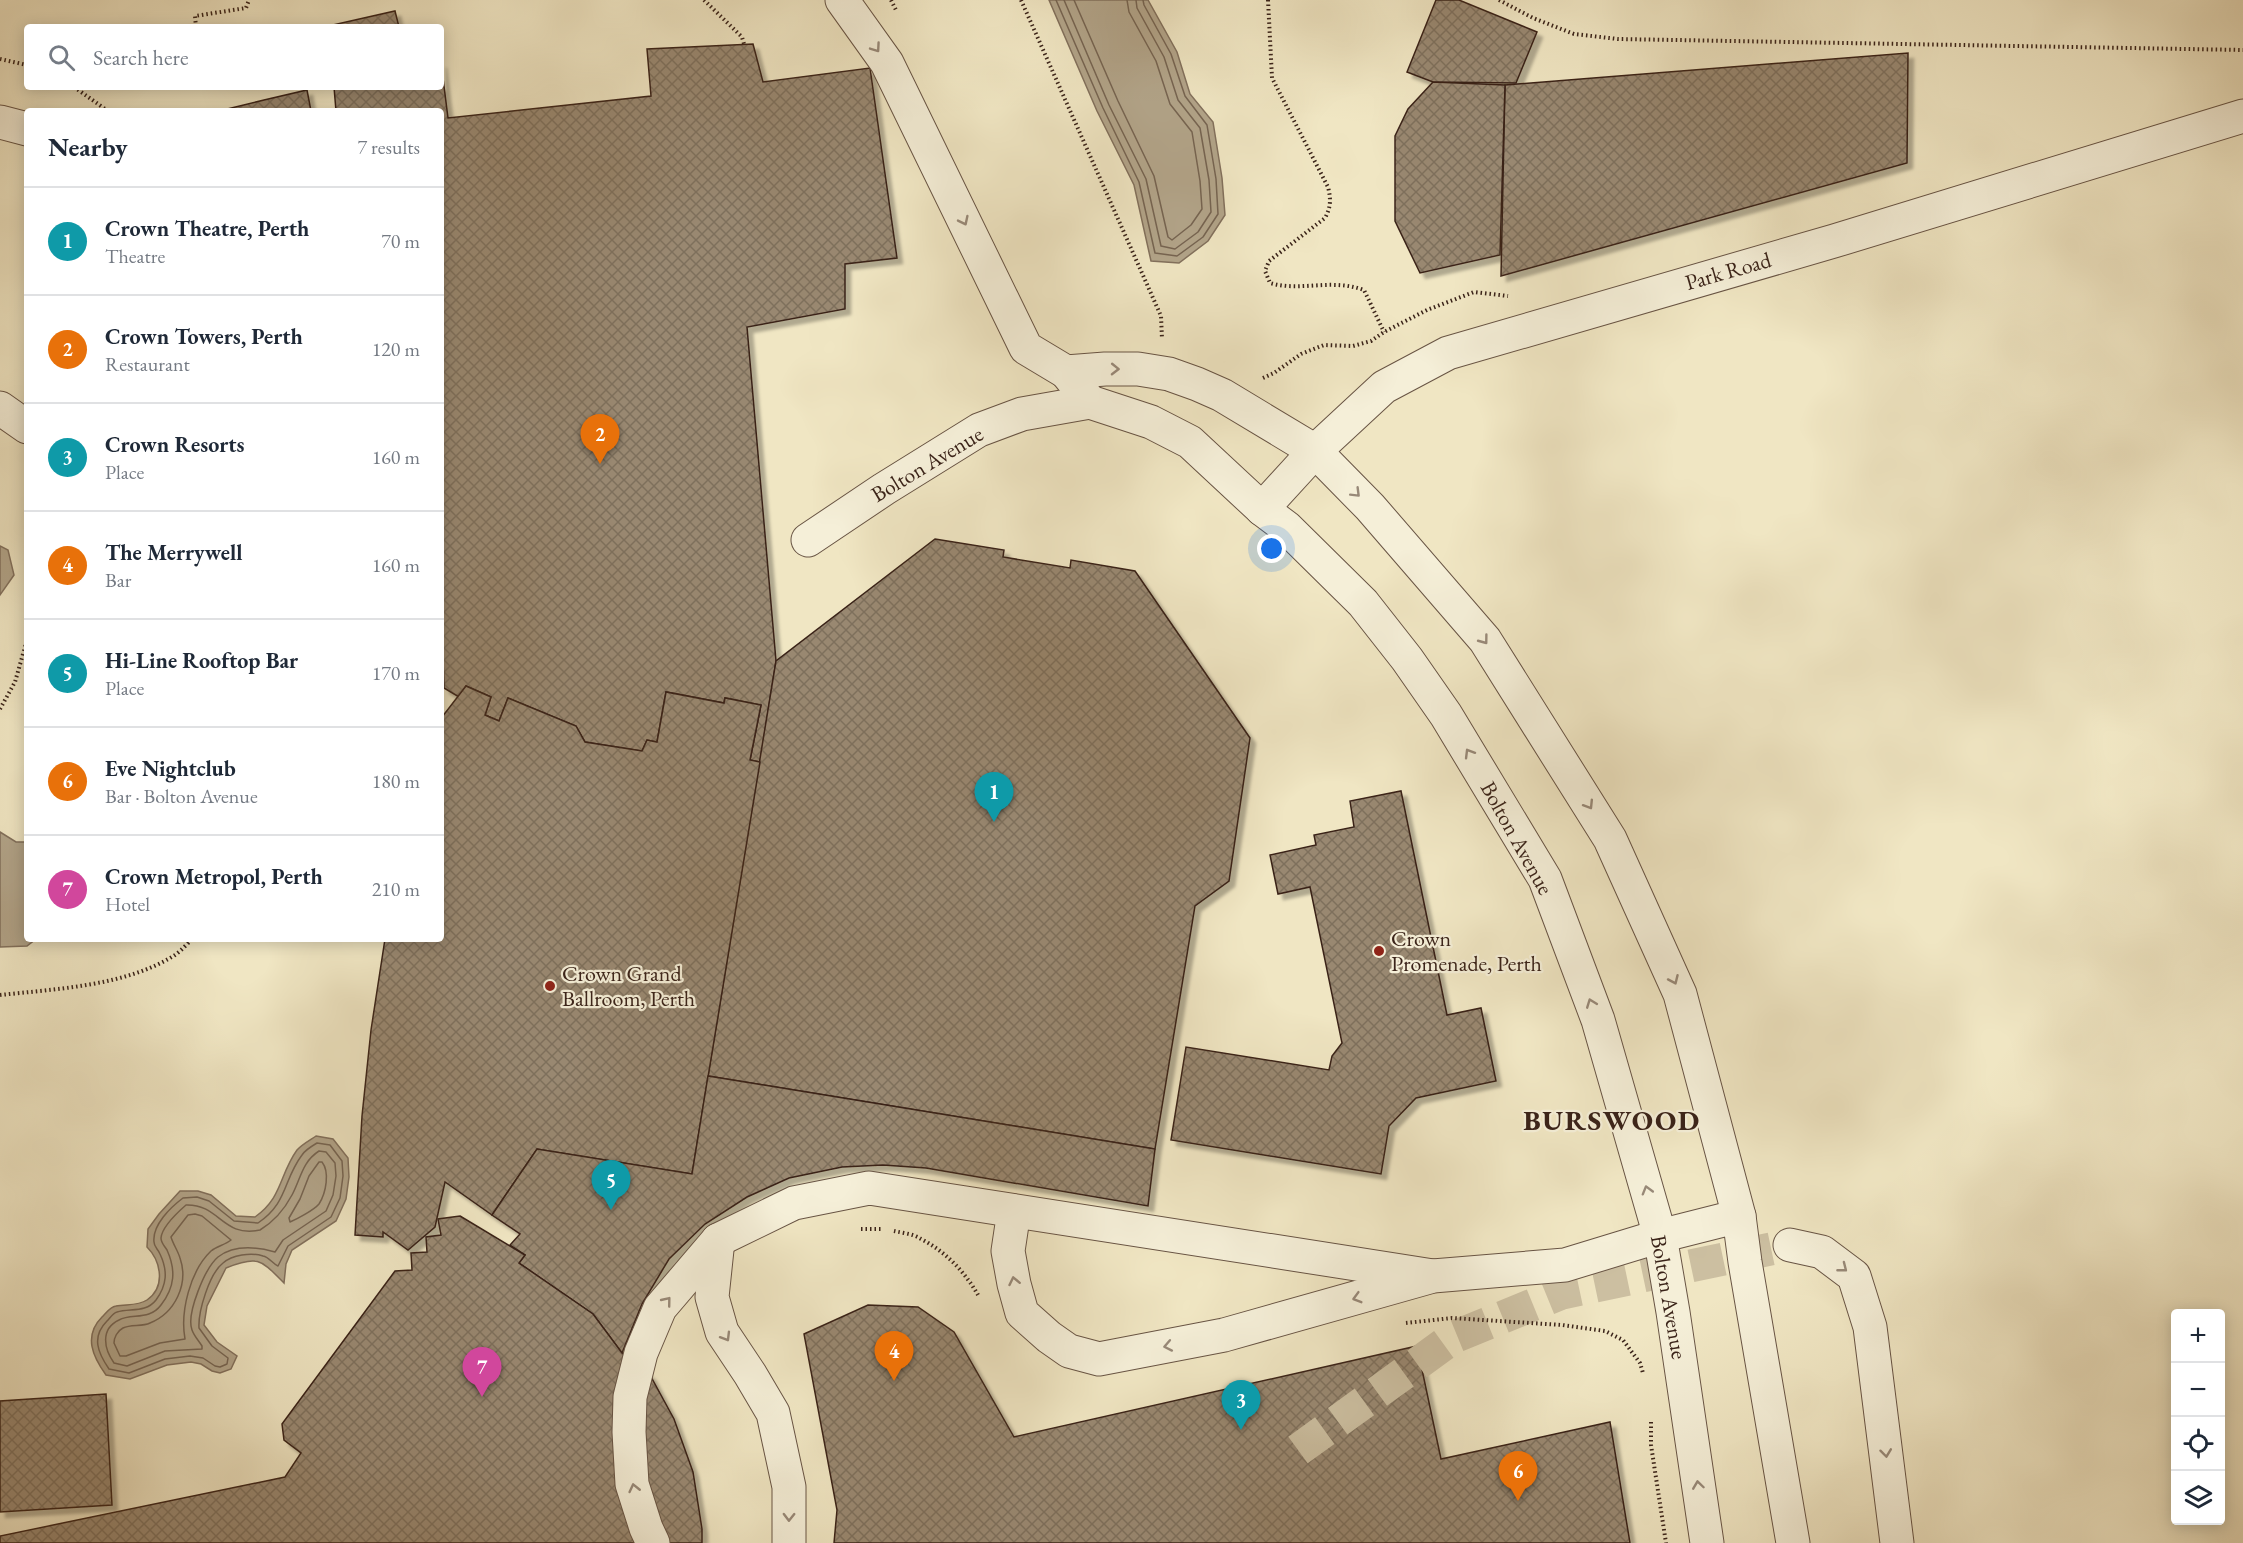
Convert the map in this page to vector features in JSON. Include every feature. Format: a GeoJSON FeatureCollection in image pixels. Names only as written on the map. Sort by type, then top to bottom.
{"type":"FeatureCollection","features":[{"type":"Feature","properties":{"kind":"street"},"geometry":{"type":"LineString","coordinates":[[842,0],[887,63],[1026,348],[1066,372],[1090,402]]}},
{"type":"Feature","properties":{"kind":"street","name":"Park Road"},"geometry":{"type":"LineString","coordinates":[[1262,509],[1315,451],[1384,387],[1448,353],[1834,241],[2243,116]]}},
{"type":"Feature","properties":{"kind":"street"},"geometry":{"type":"LineString","coordinates":[[0,122],[24,128]]}},
{"type":"Feature","properties":{"kind":"street"},"geometry":{"type":"LineString","coordinates":[[1066,372],[1127,369],[1169,374],[1222,395],[1315,451],[1370,507],[1485,640],[1610,839],[1680,993],[1739,1216],[1793,1543]]}},
{"type":"Feature","properties":{"kind":"street","name":"Bolton Avenue"},"geometry":{"type":"LineString","coordinates":[[808,540],[979,430],[1022,414],[1090,402],[1151,422],[1190,442],[1262,509],[1287,528],[1363,603],[1407,659],[1446,715],[1545,879],[1598,1020],[1660,1236],[1707,1543]]}},
{"type":"Feature","properties":{"kind":"street"},"geometry":{"type":"LineString","coordinates":[[0,408],[24,425]]}},
{"type":"Feature","properties":{"kind":"street"},"geometry":{"type":"LineString","coordinates":[[653,1543],[632,1484],[629,1432],[630,1397],[641,1353],[660,1308],[718,1240],[794,1203],[869,1188],[1433,1276]]}},
{"type":"Feature","properties":{"kind":"street"},"geometry":{"type":"LineString","coordinates":[[1014,1211],[1008,1251],[1022,1313],[1069,1351],[1099,1359],[1224,1335],[1433,1276],[1565,1265],[1660,1236],[1739,1216]]}},
{"type":"Feature","properties":{"kind":"street"},"geometry":{"type":"LineString","coordinates":[[718,1240],[712,1297],[722,1332],[772,1413],[789,1487],[789,1543]]}},
{"type":"Feature","properties":{"kind":"street"},"geometry":{"type":"LineString","coordinates":[[1790,1245],[1822,1252],[1854,1276],[1870,1327],[1897,1543]]}},
{"type":"Feature","properties":{"kind":"path"},"geometry":{"type":"LineString","coordinates":[[196,24],[195,16],[246,8],[249,0]]}},
{"type":"Feature","properties":{"kind":"path"},"geometry":{"type":"LineString","coordinates":[[704,0],[742,37],[744,44]]}},
{"type":"Feature","properties":{"kind":"path"},"geometry":{"type":"LineString","coordinates":[[891,0],[896,10]]}},
{"type":"Feature","properties":{"kind":"path"},"geometry":{"type":"LineString","coordinates":[[1021,0],[1161,316],[1162,340]]}},
{"type":"Feature","properties":{"kind":"path"},"geometry":{"type":"LineString","coordinates":[[1268,0],[1272,78],[1328,187],[1330,209],[1325,218],[1311,230],[1269,261],[1265,271],[1270,283],[1280,286],[1332,283],[1351,285],[1364,290],[1384,332]]}},
{"type":"Feature","properties":{"kind":"path"},"geometry":{"type":"LineString","coordinates":[[1499,0],[1533,18],[1574,34],[1618,39],[2243,50]]}},
{"type":"Feature","properties":{"kind":"path"},"geometry":{"type":"LineString","coordinates":[[0,58],[24,64]]}},
{"type":"Feature","properties":{"kind":"path"},"geometry":{"type":"LineString","coordinates":[[78,90],[104,108]]}},
{"type":"Feature","properties":{"kind":"path"},"geometry":{"type":"LineString","coordinates":[[0,709],[15,682],[24,650]]}},
{"type":"Feature","properties":{"kind":"path"},"geometry":{"type":"LineString","coordinates":[[0,995],[93,984],[145,970],[176,954],[189,942]]}},
{"type":"Feature","properties":{"kind":"water"},"geometry":{"type":"Polygon","coordinates":[[[1049,0],[1148,0],[1177,52],[1190,94],[1213,122],[1225,215],[1208,241],[1179,263],[1151,261],[1134,185],[1097,111],[1049,0]]]}},
{"type":"Feature","properties":{"kind":"water"},"geometry":{"type":"Polygon","coordinates":[[[0,546],[8,550],[14,575],[0,595],[0,546]]]}},
{"type":"Feature","properties":{"kind":"water"},"geometry":{"type":"Polygon","coordinates":[[[0,832],[16,842],[24,842],[24,942],[32,942],[27,946],[0,947],[0,832]]]}},
{"type":"Feature","properties":{"kind":"water"},"geometry":{"type":"Polygon","coordinates":[[[316,1136],[333,1139],[348,1158],[349,1177],[346,1199],[336,1221],[292,1250],[286,1264],[284,1283],[259,1262],[246,1262],[226,1268],[207,1306],[204,1325],[217,1342],[237,1356],[231,1369],[220,1373],[191,1362],[167,1365],[130,1379],[106,1375],[94,1354],[91,1339],[93,1332],[96,1324],[112,1308],[143,1302],[153,1295],[157,1288],[158,1266],[147,1247],[148,1229],[159,1214],[180,1191],[198,1191],[211,1195],[236,1216],[255,1217],[271,1202],[297,1150],[316,1136]]]}},
{"type":"Feature","properties":{"kind":"building"},"geometry":{"type":"Polygon","coordinates":[[[1436,0],[1459,0],[1537,32],[1516,83],[1433,82],[1407,72],[1436,0]]]}},
{"type":"Feature","properties":{"kind":"building"},"geometry":{"type":"Polygon","coordinates":[[[395,11],[398,24],[337,24],[395,11]]]}},
{"type":"Feature","properties":{"kind":"building"},"geometry":{"type":"Polygon","coordinates":[[[753,44],[763,82],[870,68],[897,258],[845,264],[845,309],[747,327],[776,661],[760,762],[750,760],[761,705],[725,698],[724,703],[666,692],[657,742],[647,740],[642,751],[585,742],[576,726],[508,698],[499,721],[485,715],[491,697],[466,686],[459,697],[444,688],[444,108],[336,108],[334,90],[444,90],[444,86],[448,118],[651,96],[647,49],[753,44]]]}},
{"type":"Feature","properties":{"kind":"building"},"geometry":{"type":"Polygon","coordinates":[[[1908,53],[1907,163],[1501,276],[1505,85],[1908,53]]]}},
{"type":"Feature","properties":{"kind":"building"},"geometry":{"type":"Polygon","coordinates":[[[1433,82],[1505,85],[1500,255],[1420,273],[1395,221],[1395,136],[1408,109],[1433,82]]]}},
{"type":"Feature","properties":{"kind":"building"},"geometry":{"type":"Polygon","coordinates":[[[307,90],[310,108],[231,108],[307,90]]]}},
{"type":"Feature","properties":{"kind":"building"},"geometry":{"type":"Polygon","coordinates":[[[935,539],[1004,550],[1003,557],[1070,568],[1071,560],[1135,571],[1250,738],[1229,881],[1195,906],[1155,1149],[708,1076],[776,661],[935,539]]]}},
{"type":"Feature","properties":{"kind":"building","name":"Crown Grand Ballroom, Perth"},"geometry":{"type":"Polygon","coordinates":[[[466,686],[491,697],[485,715],[499,721],[508,698],[576,726],[585,742],[642,751],[647,740],[657,742],[666,692],[724,703],[725,698],[761,705],[750,760],[760,762],[692,1174],[537,1149],[492,1215],[445,1182],[435,1227],[408,1250],[383,1232],[383,1237],[355,1235],[362,1116],[371,1030],[385,942],[444,942],[444,714],[466,686]]]}},
{"type":"Feature","properties":{"kind":"building","name":"Crown Promenade, Perth"},"geometry":{"type":"Polygon","coordinates":[[[1401,791],[1447,1015],[1481,1008],[1496,1081],[1416,1098],[1389,1126],[1381,1174],[1171,1140],[1186,1047],[1329,1070],[1332,1056],[1342,1043],[1310,887],[1278,894],[1270,855],[1316,845],[1314,835],[1354,827],[1350,801],[1401,791]]]}},
{"type":"Feature","properties":{"kind":"building"},"geometry":{"type":"Polygon","coordinates":[[[708,1076],[1155,1149],[1148,1206],[926,1168],[883,1165],[842,1167],[789,1178],[747,1197],[705,1224],[669,1259],[642,1304],[622,1353],[593,1314],[519,1263],[525,1255],[510,1245],[520,1234],[492,1215],[537,1149],[692,1174],[708,1076]]]}},
{"type":"Feature","properties":{"kind":"building"},"geometry":{"type":"Polygon","coordinates":[[[460,1216],[525,1255],[519,1263],[593,1314],[622,1353],[650,1375],[674,1419],[693,1472],[702,1543],[0,1543],[0,1536],[285,1477],[301,1453],[284,1440],[282,1424],[395,1271],[412,1270],[411,1253],[427,1252],[426,1237],[441,1235],[438,1219],[460,1216]]]}},
{"type":"Feature","properties":{"kind":"building"},"geometry":{"type":"Polygon","coordinates":[[[868,1305],[918,1307],[954,1332],[1014,1437],[1417,1346],[1441,1459],[1610,1422],[1630,1543],[834,1543],[837,1510],[804,1334],[868,1305]]]}},
{"type":"Feature","properties":{"kind":"building"},"geometry":{"type":"Polygon","coordinates":[[[106,1394],[112,1505],[0,1512],[0,1401],[106,1394]]]}},
{"type":"Feature","properties":{"kind":"tunnel"},"geometry":{"type":"LineString","coordinates":[[1298,1450],[1454,1337],[1562,1293],[1790,1245]]}},
{"type":"Feature","properties":{"kind":"place","name":"Crown Towers, Perth"},"geometry":{"type":"Point","coordinates":[600,464]}},
{"type":"Feature","properties":{"kind":"place","name":"Crown Theatre, Perth"},"geometry":{"type":"Point","coordinates":[994,822]}},
{"type":"Feature","properties":{"kind":"place","name":"Crown Promenade, Perth"},"geometry":{"type":"Point","coordinates":[1379,951]}},
{"type":"Feature","properties":{"kind":"place","name":"Crown Grand Ballroom, Perth"},"geometry":{"type":"Point","coordinates":[550,986]}},
{"type":"Feature","properties":{"kind":"place","name":"Hi-Line Rooftop Bar"},"geometry":{"type":"Point","coordinates":[611,1210]}},
{"type":"Feature","properties":{"kind":"place","name":"The Merrywell"},"geometry":{"type":"Point","coordinates":[894,1381]}},
{"type":"Feature","properties":{"kind":"place","name":"Crown Metropol, Perth"},"geometry":{"type":"Point","coordinates":[482,1397]}},
{"type":"Feature","properties":{"kind":"place","name":"Crown Resorts"},"geometry":{"type":"Point","coordinates":[1241,1430]}},
{"type":"Feature","properties":{"kind":"place","name":"Eve Nightclub"},"geometry":{"type":"Point","coordinates":[1518,1501]}},
{"type":"Feature","properties":{"kind":"district","name":"BURSWOOD"},"geometry":{"type":"Point","coordinates":[1612,1120]}}]}
